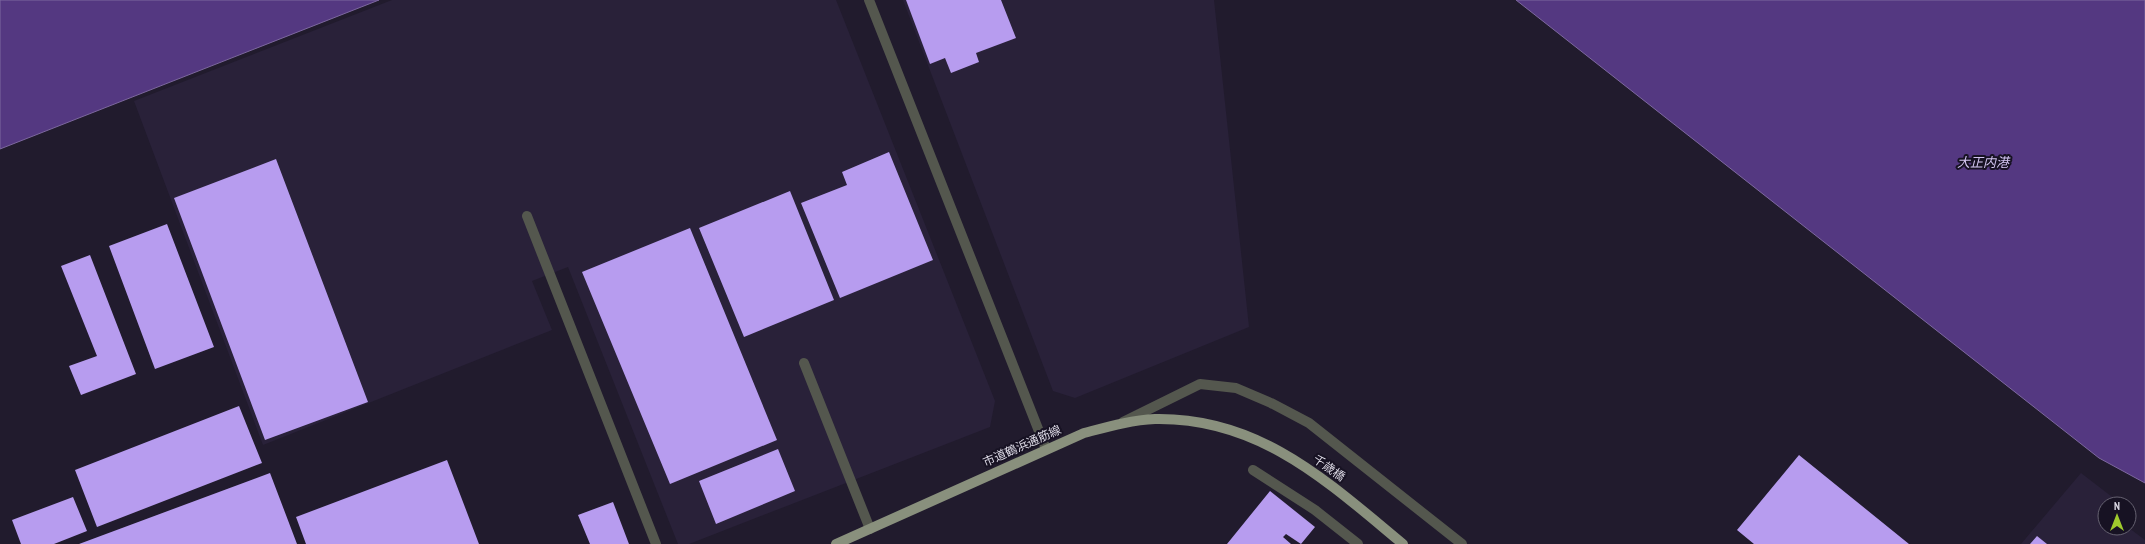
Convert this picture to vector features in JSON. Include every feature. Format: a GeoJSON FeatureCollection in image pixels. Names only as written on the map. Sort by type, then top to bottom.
{"type":"FeatureCollection","features":[{"type":"Feature","properties":{"kind":"main road","name":"市道鶴浜通筋線"},"geometry":{"type":"LineString","coordinates":[[836,544],[1084,432],[1119,424],[1155,419],[1190,421],[1230,428]]}},
{"type":"Feature","properties":{"kind":"main road","name":"千歳橋"},"geometry":{"type":"LineString","coordinates":[[1230,428],[1247,434],[1290,457],[1329,483],[1403,544]]}},
{"type":"Feature","properties":{"kind":"street"},"geometry":{"type":"LineString","coordinates":[[869,0],[1046,450]]}},
{"type":"Feature","properties":{"kind":"street"},"geometry":{"type":"LineString","coordinates":[[527,216],[656,544]]}},
{"type":"Feature","properties":{"kind":"street"},"geometry":{"type":"LineString","coordinates":[[804,363],[870,529]]}},
{"type":"Feature","properties":{"kind":"street"},"geometry":{"type":"LineString","coordinates":[[1119,424],[1200,384],[1236,388],[1271,403],[1308,423],[1462,544]]}},
{"type":"Feature","properties":{"kind":"street"},"geometry":{"type":"LineString","coordinates":[[1253,470],[1315,510],[1358,544]]}},
{"type":"Feature","properties":{"kind":"shaded area"},"geometry":{"type":"Polygon","coordinates":[[[392,0],[836,0],[995,401],[990,427],[689,544],[678,544],[568,267],[532,281],[552,330],[263,445],[134,101],[392,0]]]}},
{"type":"Feature","properties":{"kind":"shaded area"},"geometry":{"type":"Polygon","coordinates":[[[903,0],[1214,0],[1249,327],[1075,398],[1053,391],[903,0]]]}},
{"type":"Feature","properties":{"kind":"shaded area"},"geometry":{"type":"Polygon","coordinates":[[[2081,473],[2111,496],[2097,496],[2097,536],[2137,536],[2137,534],[2145,540],[2145,544],[2021,544],[2081,473]]]}},
{"type":"Feature","properties":{"kind":"water"},"geometry":{"type":"Polygon","coordinates":[[[0,0],[379,0],[0,149],[0,0]]]}},
{"type":"Feature","properties":{"kind":"water","name":"大正内港"},"geometry":{"type":"Polygon","coordinates":[[[1516,0],[2145,0],[2145,483],[2099,458],[1516,0]]]}},
{"type":"Feature","properties":{"kind":"building"},"geometry":{"type":"Polygon","coordinates":[[[906,0],[1001,0],[1016,38],[976,53],[979,62],[951,73],[945,58],[930,64],[906,0]]]}},
{"type":"Feature","properties":{"kind":"building"},"geometry":{"type":"Polygon","coordinates":[[[889,152],[933,260],[840,298],[801,203],[847,185],[842,172],[889,152]]]}},
{"type":"Feature","properties":{"kind":"building"},"geometry":{"type":"Polygon","coordinates":[[[276,159],[368,402],[265,440],[174,198],[276,159]]]}},
{"type":"Feature","properties":{"kind":"building"},"geometry":{"type":"Polygon","coordinates":[[[790,191],[834,300],[744,337],[699,228],[790,191]]]}},
{"type":"Feature","properties":{"kind":"building"},"geometry":{"type":"Polygon","coordinates":[[[167,224],[214,347],[155,369],[109,246],[167,224]]]}},
{"type":"Feature","properties":{"kind":"building"},"geometry":{"type":"Polygon","coordinates":[[[690,228],[777,440],[670,484],[582,272],[690,228]]]}},
{"type":"Feature","properties":{"kind":"building"},"geometry":{"type":"Polygon","coordinates":[[[90,255],[136,374],[81,395],[69,366],[97,356],[61,266],[90,255]]]}},
{"type":"Feature","properties":{"kind":"building"},"geometry":{"type":"Polygon","coordinates":[[[239,406],[262,463],[97,527],[75,470],[239,406]]]}},
{"type":"Feature","properties":{"kind":"building"},"geometry":{"type":"Polygon","coordinates":[[[778,449],[795,491],[716,524],[699,481],[778,449]]]}},
{"type":"Feature","properties":{"kind":"building"},"geometry":{"type":"Polygon","coordinates":[[[1799,455],[1909,544],[1754,544],[1737,530],[1799,455]]]}},
{"type":"Feature","properties":{"kind":"building"},"geometry":{"type":"Polygon","coordinates":[[[447,460],[479,544],[306,544],[296,517],[447,460]]]}},
{"type":"Feature","properties":{"kind":"building"},"geometry":{"type":"Polygon","coordinates":[[[270,473],[297,544],[79,544],[270,473]]]}},
{"type":"Feature","properties":{"kind":"building"},"geometry":{"type":"Polygon","coordinates":[[[1270,491],[1315,527],[1301,544],[1286,534],[1283,537],[1291,544],[1227,544],[1270,491]]]}},
{"type":"Feature","properties":{"kind":"building"},"geometry":{"type":"Polygon","coordinates":[[[73,497],[87,531],[54,544],[21,544],[12,520],[73,497]]]}},
{"type":"Feature","properties":{"kind":"building"},"geometry":{"type":"Polygon","coordinates":[[[613,502],[629,544],[590,544],[578,515],[613,502]]]}},
{"type":"Feature","properties":{"kind":"building"},"geometry":{"type":"Polygon","coordinates":[[[2037,536],[2047,544],[2030,544],[2037,536]]]}}]}
